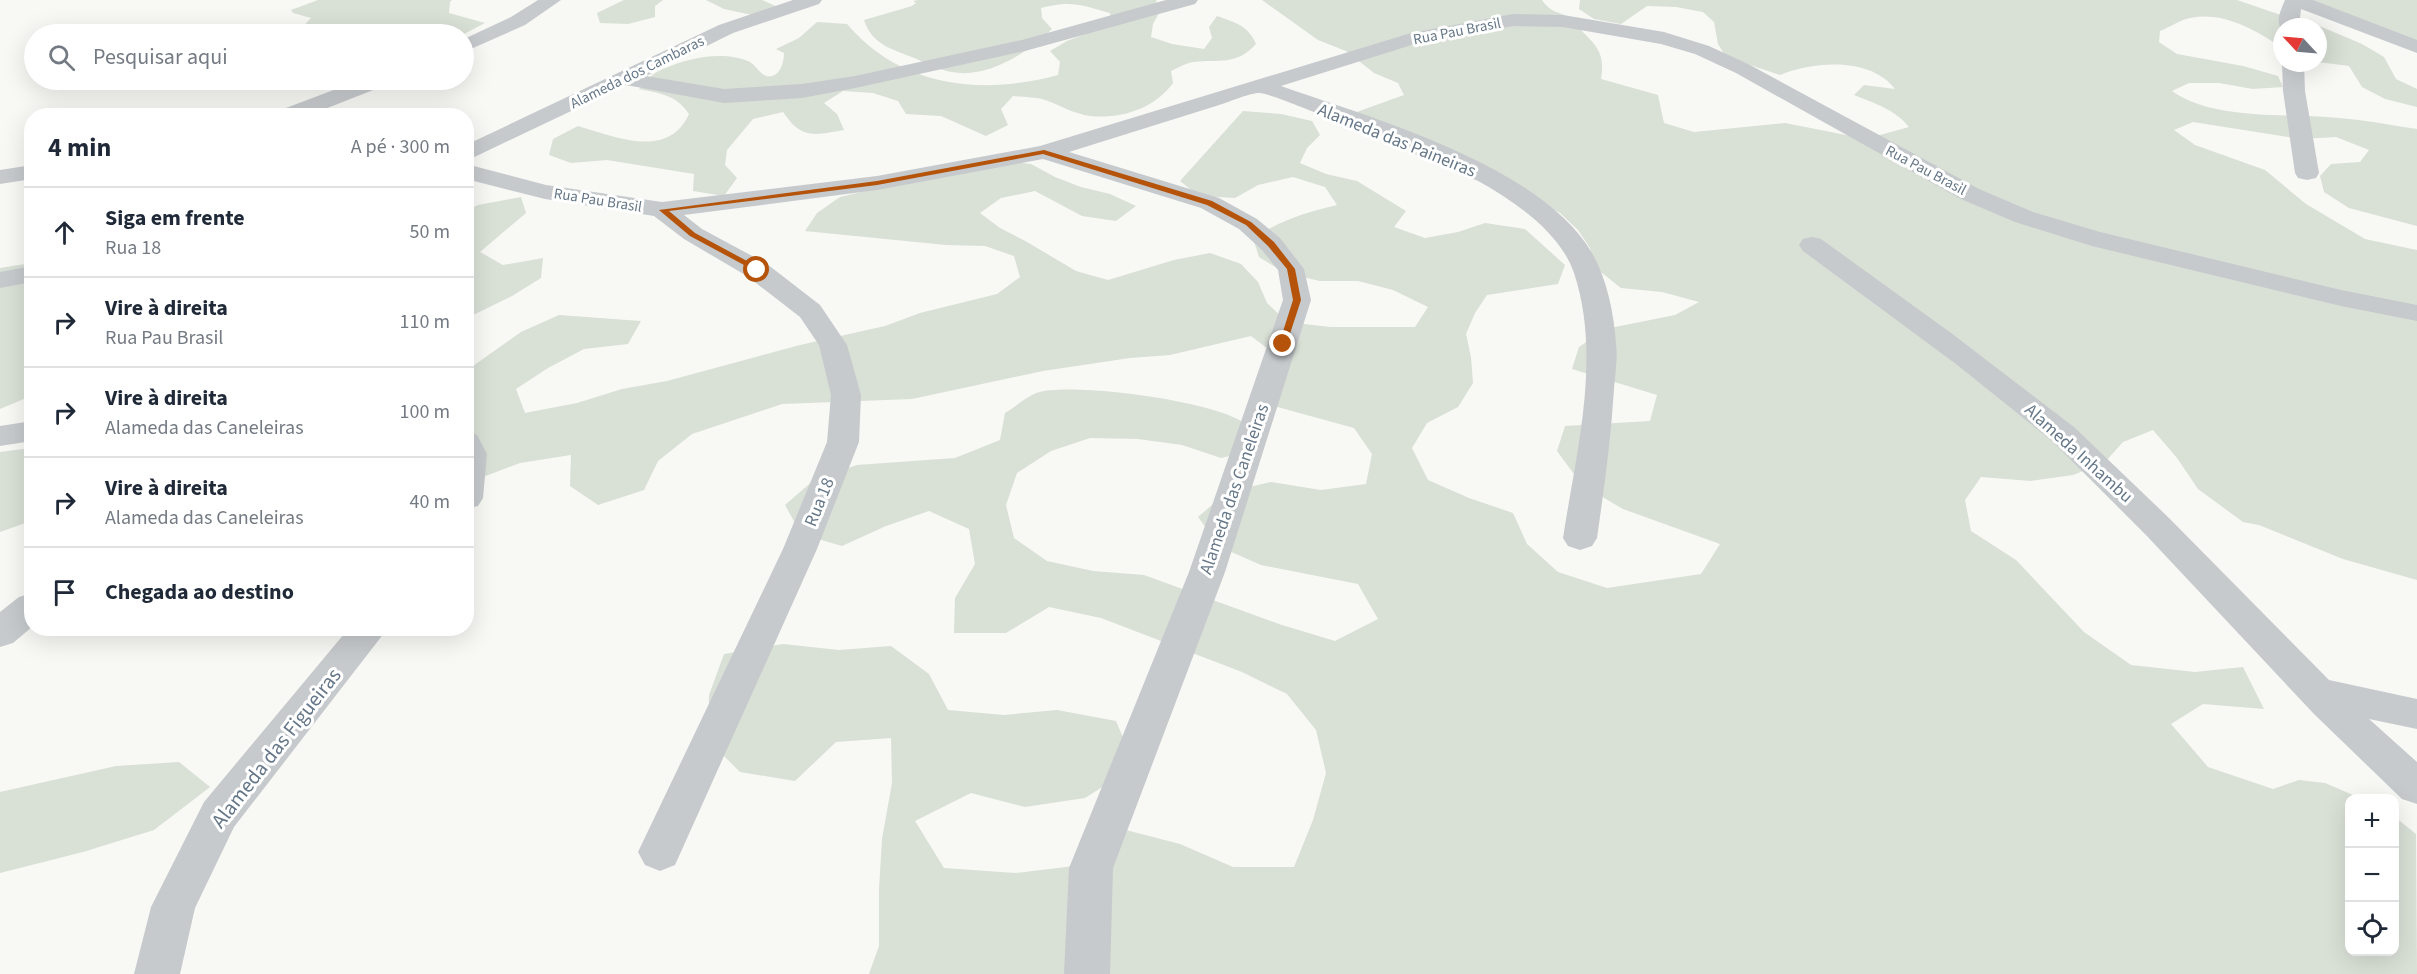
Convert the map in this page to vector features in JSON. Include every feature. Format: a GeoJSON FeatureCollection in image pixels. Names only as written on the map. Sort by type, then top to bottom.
{"type":"FeatureCollection","features":[{"type":"Feature","properties":{"kind":"street"},"geometry":{"type":"LineString","coordinates":[[474,41],[518,21],[551,0]]}},
{"type":"Feature","properties":{"kind":"street","name":"Alameda dos Cambaras"},"geometry":{"type":"LineString","coordinates":[[474,150],[726,29],[812,0]]}},
{"type":"Feature","properties":{"kind":"street"},"geometry":{"type":"LineString","coordinates":[[623,78],[724,96],[802,91],[855,82],[1025,45],[1188,0]]}},
{"type":"Feature","properties":{"kind":"street"},"geometry":{"type":"LineString","coordinates":[[2289,18],[2295,0],[2365,25],[2417,47]]}},
{"type":"Feature","properties":{"kind":"street","name":"Rua Pau Brasil"},"geometry":{"type":"LineString","coordinates":[[474,173],[546,192],[662,210],[877,183],[1044,152],[1418,37],[1513,20],[1563,21],[1664,38],[1702,50],[1743,69],[1970,194],[2024,217],[2092,238],[2341,298],[2417,313]]}},
{"type":"Feature","properties":{"kind":"street"},"geometry":{"type":"LineString","coordinates":[[2293,72],[2294,92],[2307,172]]}},
{"type":"Feature","properties":{"kind":"street","name":"Alameda das Paineiras"},"geometry":{"type":"LineString","coordinates":[[1261,86],[1426,148],[1470,168],[1520,195],[1552,221],[1578,252],[1593,292],[1602,345],[1598,410],[1580,538]]}},
{"type":"Feature","properties":{"kind":"street"},"geometry":{"type":"LineString","coordinates":[[306,108],[352,90]]}},
{"type":"Feature","properties":{"kind":"street","name":"Alameda das Caneleiras"},"geometry":{"type":"LineString","coordinates":[[1044,152],[1210,203],[1248,224],[1271,244],[1291,269],[1297,300],[1207,572],[1091,868],[1088,974]]}},
{"type":"Feature","properties":{"kind":"street"},"geometry":{"type":"LineString","coordinates":[[0,177],[24,173]]}},
{"type":"Feature","properties":{"kind":"street","name":"Rua 18"},"geometry":{"type":"LineString","coordinates":[[660,852],[800,549],[843,442],[846,395],[833,345],[810,310],[757,270],[693,234],[662,210]]}},
{"type":"Feature","properties":{"kind":"street","name":"Alameda Inhambu"},"geometry":{"type":"LineString","coordinates":[[1812,245],[1980,367],[2068,439],[2140,508],[2375,750],[2417,787]]}},
{"type":"Feature","properties":{"kind":"street"},"geometry":{"type":"LineString","coordinates":[[0,280],[24,276]]}},
{"type":"Feature","properties":{"kind":"street"},"geometry":{"type":"LineString","coordinates":[[0,436],[24,432]]}},
{"type":"Feature","properties":{"kind":"street"},"geometry":{"type":"LineString","coordinates":[[0,633],[24,613]]}},
{"type":"Feature","properties":{"kind":"street","name":"Alameda das Figueiras"},"geometry":{"type":"LineString","coordinates":[[157,974],[173,907],[219,815],[364,636]]}},
{"type":"Feature","properties":{"kind":"street"},"geometry":{"type":"LineString","coordinates":[[2318,693],[2417,714]]}},
{"type":"Feature","properties":{"kind":"shaded area"},"geometry":{"type":"Polygon","coordinates":[[[318,0],[452,0],[449,13],[485,23],[474,29],[474,24],[305,24],[311,18],[293,13],[291,10],[318,0]]]}},
{"type":"Feature","properties":{"kind":"shaded area"},"geometry":{"type":"Polygon","coordinates":[[[624,0],[663,0],[655,6],[655,17],[628,24],[600,23],[597,13],[624,0]]]}},
{"type":"Feature","properties":{"kind":"shaded area"},"geometry":{"type":"Polygon","coordinates":[[[706,0],[762,0],[778,7],[766,18],[724,9],[706,0]]]}},
{"type":"Feature","properties":{"kind":"shaded area"},"geometry":{"type":"Polygon","coordinates":[[[1156,0],[1159,13],[1153,24],[1151,37],[1172,44],[1204,49],[1212,38],[1209,27],[1217,16],[1245,29],[1256,44],[1249,51],[1234,59],[1193,62],[1171,71],[1173,83],[1165,92],[1147,106],[1125,114],[1090,116],[1041,99],[1013,96],[1001,109],[1008,125],[986,136],[941,116],[906,114],[898,101],[873,93],[843,91],[824,103],[837,114],[844,130],[809,133],[796,127],[783,112],[753,119],[727,150],[725,165],[737,178],[724,196],[693,191],[694,174],[607,160],[571,163],[549,155],[553,139],[578,126],[624,139],[640,141],[655,141],[668,137],[680,128],[689,114],[673,99],[639,89],[653,75],[665,68],[689,60],[727,56],[750,62],[765,76],[772,76],[780,70],[783,60],[784,53],[776,49],[799,38],[817,22],[847,24],[868,45],[892,62],[917,73],[944,81],[972,85],[1000,85],[1058,75],[1060,62],[1050,51],[1067,41],[1111,24],[1110,13],[1084,6],[1061,4],[1041,8],[1042,18],[1052,29],[1032,46],[993,68],[965,73],[952,72],[887,47],[867,28],[864,20],[912,6],[916,3],[913,1],[1156,0]]]}},
{"type":"Feature","properties":{"kind":"shaded area"},"geometry":{"type":"Polygon","coordinates":[[[1262,0],[1542,0],[1549,8],[1572,20],[1596,46],[1602,63],[1601,79],[1658,95],[1664,123],[1694,132],[1785,123],[1851,136],[1880,135],[1909,127],[1891,112],[1854,95],[1864,85],[1895,89],[1872,71],[1857,67],[1825,65],[1793,70],[1780,75],[1726,57],[1718,44],[1714,22],[1703,12],[1676,7],[1647,6],[1621,24],[1594,19],[1579,9],[1580,0],[2237,0],[2294,18],[2273,18],[2273,42],[2239,24],[2215,17],[2190,18],[2160,31],[2159,42],[2177,54],[2243,66],[2278,76],[2283,87],[2253,89],[2219,83],[2189,83],[2172,91],[2189,101],[2230,111],[2349,119],[2417,129],[2417,226],[2349,208],[2324,192],[2320,176],[2331,164],[2360,162],[2369,150],[2336,137],[2301,139],[2193,122],[2174,130],[2195,145],[2265,170],[2306,204],[2365,239],[2417,250],[2417,580],[2343,559],[2259,525],[2243,522],[2198,489],[2177,458],[2153,430],[2123,442],[2105,462],[2073,475],[2031,481],[1981,477],[1965,500],[1971,531],[2016,560],[2084,632],[2131,665],[2195,672],[2243,667],[2264,709],[2203,704],[2171,724],[2208,767],[2273,789],[2299,780],[2325,783],[2351,794],[2345,794],[2345,956],[2399,956],[2399,820],[2416,834],[2417,974],[869,974],[879,946],[882,839],[892,783],[891,738],[836,742],[795,781],[740,772],[708,740],[709,695],[724,654],[783,644],[839,650],[891,646],[929,674],[948,710],[1004,715],[1057,710],[1116,721],[1135,766],[1085,798],[1025,807],[971,793],[915,821],[944,868],[1015,873],[1074,866],[1122,829],[1180,844],[1233,867],[1294,867],[1313,820],[1326,773],[1316,730],[1287,694],[1242,672],[1101,618],[1049,607],[1006,633],[954,633],[955,598],[975,564],[969,529],[929,511],[886,526],[842,546],[801,534],[785,505],[815,479],[857,465],[955,458],[1000,440],[1005,413],[1036,393],[1053,390],[1109,391],[1204,407],[1244,423],[1264,448],[1221,458],[1182,445],[1138,439],[1090,438],[1051,451],[1017,473],[1006,505],[1014,538],[1047,561],[1093,571],[1144,575],[1282,625],[1335,641],[1378,619],[1358,584],[1261,565],[1220,547],[1198,517],[1227,492],[1271,482],[1321,490],[1366,484],[1372,454],[1354,428],[1274,406],[1276,355],[1251,336],[1170,355],[1130,358],[1043,371],[912,399],[782,404],[692,434],[658,461],[644,490],[598,505],[570,486],[571,455],[520,463],[474,480],[474,365],[521,332],[559,315],[641,321],[628,344],[584,349],[548,368],[516,389],[525,413],[577,403],[622,389],[667,381],[800,345],[885,326],[920,313],[997,294],[1020,277],[1014,256],[985,246],[946,245],[805,231],[817,213],[840,197],[1000,160],[1031,164],[1055,177],[1081,187],[1110,194],[1136,206],[1116,221],[1082,216],[1035,191],[1001,198],[980,213],[1000,228],[1076,271],[1108,280],[1174,260],[1210,253],[1241,264],[1258,282],[1267,303],[1287,322],[1330,327],[1415,327],[1428,307],[1393,290],[1358,281],[1320,281],[1285,273],[1259,257],[1253,238],[1294,218],[1337,205],[1325,187],[1293,177],[1258,185],[1235,198],[1199,196],[1180,181],[1243,111],[1281,114],[1312,121],[1320,135],[1307,148],[1300,163],[1326,174],[1357,181],[1406,211],[1394,227],[1425,238],[1458,232],[1485,223],[1525,229],[1565,265],[1558,284],[1487,295],[1475,313],[1466,334],[1473,383],[1458,407],[1427,423],[1412,448],[1428,480],[1469,498],[1513,513],[1527,544],[1558,572],[1607,588],[1701,574],[1720,544],[1623,509],[1582,485],[1557,451],[1565,426],[1650,421],[1657,395],[1572,369],[1579,347],[1605,329],[1675,315],[1699,302],[1662,292],[1621,288],[1597,269],[1590,248],[1578,230],[1560,213],[1534,199],[1466,177],[1412,153],[1366,127],[1354,113],[1404,95],[1398,83],[1374,73],[1346,51],[1318,40],[1262,0]]]}},
{"type":"Feature","properties":{"kind":"shaded area"},"geometry":{"type":"Polygon","coordinates":[[[2296,0],[2417,0],[2417,49],[2296,0]]]}},
{"type":"Feature","properties":{"kind":"shaded area"},"geometry":{"type":"Polygon","coordinates":[[[2327,29],[2362,44],[2384,57],[2396,79],[2417,89],[2417,107],[2385,99],[2362,87],[2349,66],[2327,63],[2327,29]]]}},
{"type":"Feature","properties":{"kind":"shaded area"},"geometry":{"type":"Polygon","coordinates":[[[521,197],[526,213],[480,252],[503,265],[543,258],[541,278],[512,296],[474,315],[474,207],[521,197]]]}},
{"type":"Feature","properties":{"kind":"shaded area"},"geometry":{"type":"Polygon","coordinates":[[[24,264],[24,399],[0,409],[0,268],[24,264]]]}},
{"type":"Feature","properties":{"kind":"shaded area"},"geometry":{"type":"Polygon","coordinates":[[[24,449],[24,523],[0,532],[0,452],[24,449]]]}},
{"type":"Feature","properties":{"kind":"shaded area"},"geometry":{"type":"Polygon","coordinates":[[[179,762],[210,787],[154,830],[83,852],[0,873],[0,792],[116,766],[179,762]]]}},
{"type":"Feature","properties":{"kind":"route"},"geometry":{"type":"LineString","coordinates":[[757,270],[693,234],[662,210],[877,183],[1044,152],[1210,203],[1248,224],[1271,244],[1291,269],[1297,300],[1283,344]]}}]}
